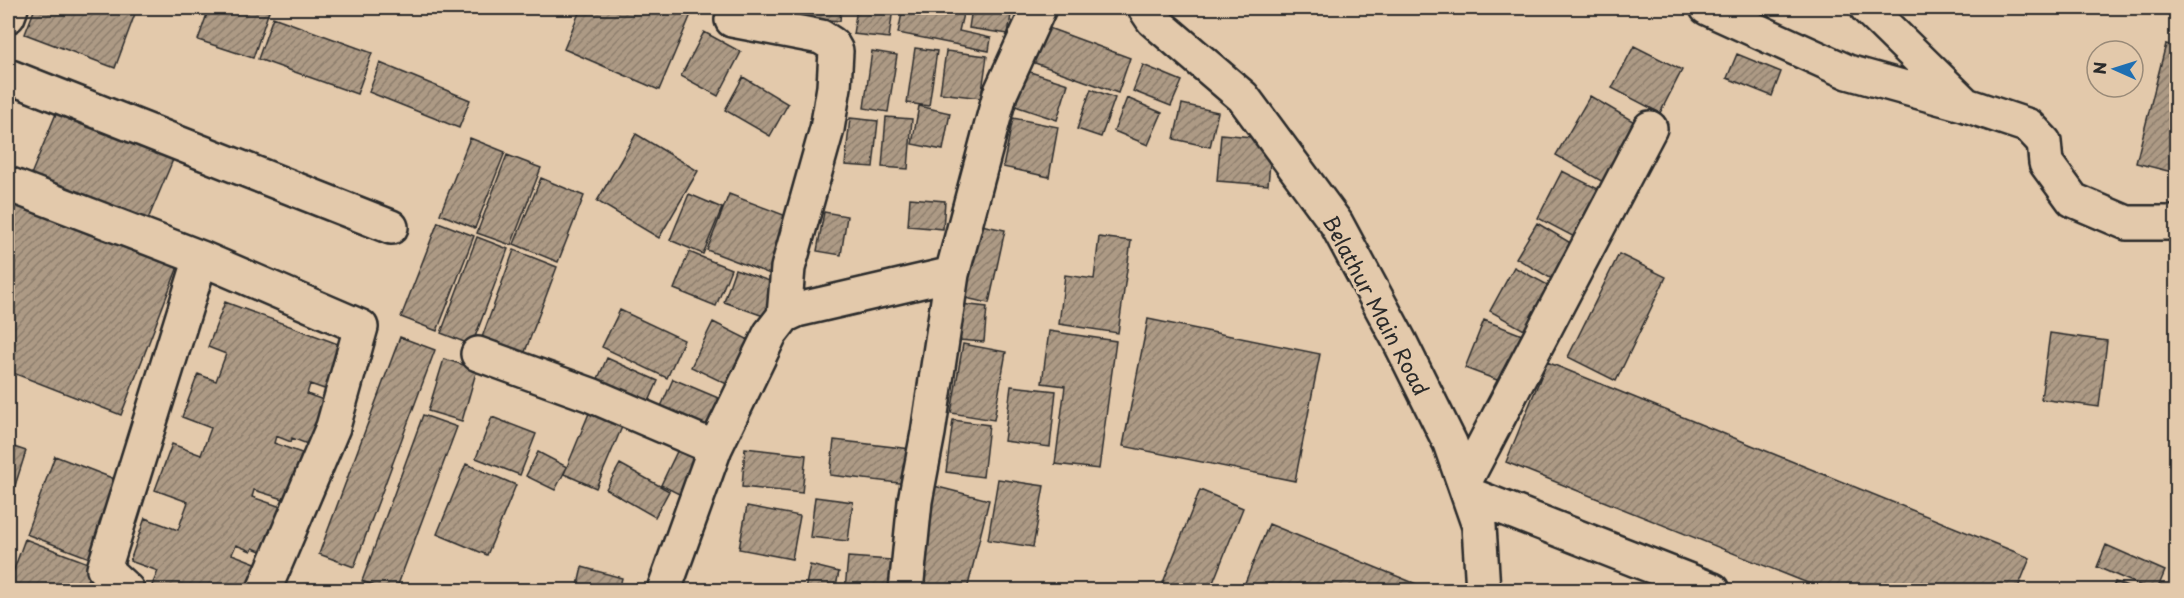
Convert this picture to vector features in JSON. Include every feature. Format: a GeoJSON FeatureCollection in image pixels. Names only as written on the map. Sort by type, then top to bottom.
{"type":"FeatureCollection","features":[{"type":"Feature","properties":{"kind":"street"},"geometry":{"type":"LineString","coordinates":[[8,16],[11,8]]}},
{"type":"Feature","properties":{"kind":"street"},"geometry":{"type":"LineString","coordinates":[[906,591],[915,501],[928,433],[952,274],[1000,94],[1039,8]]}},
{"type":"Feature","properties":{"kind":"street","name":"Belathur Main Road"},"geometry":{"type":"LineString","coordinates":[[1145,8],[1154,20],[1243,97],[1336,223],[1400,342],[1445,433],[1479,526],[1483,591]]}},
{"type":"Feature","properties":{"kind":"street"},"geometry":{"type":"LineString","coordinates":[[1707,8],[1848,72],[1966,105],[2029,126],[2044,142],[2046,163],[2073,200],[2127,223],[2176,223]]}},
{"type":"Feature","properties":{"kind":"street"},"geometry":{"type":"LineString","coordinates":[[1867,8],[1966,105]]}},
{"type":"Feature","properties":{"kind":"street"},"geometry":{"type":"LineString","coordinates":[[732,20],[821,37],[832,44],[836,51],[834,87],[827,129],[788,268],[784,316]]}},
{"type":"Feature","properties":{"kind":"street"},"geometry":{"type":"LineString","coordinates":[[8,76],[391,227]]}},
{"type":"Feature","properties":{"kind":"street"},"geometry":{"type":"LineString","coordinates":[[1650,128],[1466,489],[1713,591]]}},
{"type":"Feature","properties":{"kind":"street"},"geometry":{"type":"LineString","coordinates":[[8,184],[201,258],[361,327],[333,427],[264,591]]}},
{"type":"Feature","properties":{"kind":"street"},"geometry":{"type":"LineString","coordinates":[[127,591],[105,569],[201,258]]}},
{"type":"Feature","properties":{"kind":"street"},"geometry":{"type":"LineString","coordinates":[[665,587],[715,448],[770,334],[784,316],[797,310],[952,274]]}},
{"type":"Feature","properties":{"kind":"street"},"geometry":{"type":"LineString","coordinates":[[478,354],[591,395],[715,448]]}},
{"type":"Feature","properties":{"kind":"building"},"geometry":{"type":"Polygon","coordinates":[[[35,8],[127,8],[136,11],[115,68],[25,34],[35,8]]]}},
{"type":"Feature","properties":{"kind":"building"},"geometry":{"type":"Polygon","coordinates":[[[209,8],[270,8],[253,58],[198,40],[209,8]]]}},
{"type":"Feature","properties":{"kind":"building"},"geometry":{"type":"Polygon","coordinates":[[[581,8],[682,8],[692,12],[659,90],[564,49],[581,8]]]}},
{"type":"Feature","properties":{"kind":"building"},"geometry":{"type":"Polygon","coordinates":[[[804,8],[841,8],[840,21],[804,18],[804,8]]]}},
{"type":"Feature","properties":{"kind":"building"},"geometry":{"type":"Polygon","coordinates":[[[857,8],[893,8],[889,38],[853,34],[857,8]]]}},
{"type":"Feature","properties":{"kind":"building"},"geometry":{"type":"Polygon","coordinates":[[[903,8],[964,10],[959,31],[991,38],[989,51],[898,33],[903,8]]]}},
{"type":"Feature","properties":{"kind":"building"},"geometry":{"type":"Polygon","coordinates":[[[972,8],[1012,8],[1008,34],[969,28],[972,8]]]}},
{"type":"Feature","properties":{"kind":"building"},"geometry":{"type":"Polygon","coordinates":[[[273,17],[372,53],[357,94],[258,59],[273,17]]]}},
{"type":"Feature","properties":{"kind":"building"},"geometry":{"type":"Polygon","coordinates":[[[1038,24],[1130,58],[1118,93],[1024,59],[1038,24]]]}},
{"type":"Feature","properties":{"kind":"building"},"geometry":{"type":"Polygon","coordinates":[[[704,32],[741,52],[718,96],[681,76],[704,32]]]}},
{"type":"Feature","properties":{"kind":"building"},"geometry":{"type":"Polygon","coordinates":[[[2166,44],[2176,46],[2176,173],[2136,163],[2166,44]]]}},
{"type":"Feature","properties":{"kind":"building"},"geometry":{"type":"Polygon","coordinates":[[[1634,46],[1682,70],[1660,113],[1612,88],[1634,46]]]}},
{"type":"Feature","properties":{"kind":"building"},"geometry":{"type":"Polygon","coordinates":[[[915,48],[937,51],[929,106],[907,103],[915,48]]]}},
{"type":"Feature","properties":{"kind":"building"},"geometry":{"type":"Polygon","coordinates":[[[872,51],[897,55],[888,112],[864,108],[872,51]]]}},
{"type":"Feature","properties":{"kind":"building"},"geometry":{"type":"Polygon","coordinates":[[[946,51],[987,56],[981,98],[940,93],[946,51]]]}},
{"type":"Feature","properties":{"kind":"building"},"geometry":{"type":"Polygon","coordinates":[[[1737,54],[1781,72],[1772,96],[1727,78],[1737,54]]]}},
{"type":"Feature","properties":{"kind":"building"},"geometry":{"type":"Polygon","coordinates":[[[380,63],[470,100],[459,128],[369,92],[380,63]]]}},
{"type":"Feature","properties":{"kind":"building"},"geometry":{"type":"Polygon","coordinates":[[[1143,65],[1182,81],[1171,106],[1133,91],[1143,65]]]}},
{"type":"Feature","properties":{"kind":"building"},"geometry":{"type":"Polygon","coordinates":[[[1027,71],[1068,84],[1057,120],[1015,106],[1027,71]]]}},
{"type":"Feature","properties":{"kind":"building"},"geometry":{"type":"Polygon","coordinates":[[[743,77],[788,104],[770,136],[725,110],[743,77]]]}},
{"type":"Feature","properties":{"kind":"building"},"geometry":{"type":"Polygon","coordinates":[[[1091,89],[1115,98],[1101,137],[1077,129],[1091,89]]]}},
{"type":"Feature","properties":{"kind":"building"},"geometry":{"type":"Polygon","coordinates":[[[1590,96],[1643,127],[1610,186],[1556,155],[1590,96]]]}},
{"type":"Feature","properties":{"kind":"building"},"geometry":{"type":"Polygon","coordinates":[[[1127,98],[1162,113],[1148,145],[1114,131],[1127,98]]]}},
{"type":"Feature","properties":{"kind":"building"},"geometry":{"type":"Polygon","coordinates":[[[60,104],[175,155],[143,231],[28,182],[60,104]]]}},
{"type":"Feature","properties":{"kind":"building"},"geometry":{"type":"Polygon","coordinates":[[[1182,104],[1218,112],[1210,147],[1174,139],[1182,104]]]}},
{"type":"Feature","properties":{"kind":"building"},"geometry":{"type":"Polygon","coordinates":[[[919,106],[950,113],[943,150],[912,144],[919,106]]]}},
{"type":"Feature","properties":{"kind":"building"},"geometry":{"type":"Polygon","coordinates":[[[886,117],[912,119],[908,169],[882,167],[886,117]]]}},
{"type":"Feature","properties":{"kind":"building"},"geometry":{"type":"Polygon","coordinates":[[[850,118],[878,121],[873,167],[845,165],[850,118]]]}},
{"type":"Feature","properties":{"kind":"building"},"geometry":{"type":"Polygon","coordinates":[[[1013,118],[1058,127],[1049,177],[1003,167],[1013,118]]]}},
{"type":"Feature","properties":{"kind":"building"},"geometry":{"type":"Polygon","coordinates":[[[636,134],[698,171],[659,238],[597,201],[636,134]]]}},
{"type":"Feature","properties":{"kind":"building"},"geometry":{"type":"Polygon","coordinates":[[[1221,134],[1272,139],[1268,185],[1217,181],[1221,134]]]}},
{"type":"Feature","properties":{"kind":"building"},"geometry":{"type":"Polygon","coordinates":[[[470,138],[505,152],[475,228],[440,214],[470,138]]]}},
{"type":"Feature","properties":{"kind":"building"},"geometry":{"type":"Polygon","coordinates":[[[507,155],[541,168],[511,245],[477,233],[507,155]]]}},
{"type":"Feature","properties":{"kind":"building"},"geometry":{"type":"Polygon","coordinates":[[[1562,171],[1608,194],[1584,242],[1538,218],[1562,171]]]}},
{"type":"Feature","properties":{"kind":"building"},"geometry":{"type":"Polygon","coordinates":[[[541,178],[584,196],[558,262],[514,244],[541,178]]]}},
{"type":"Feature","properties":{"kind":"building"},"geometry":{"type":"Polygon","coordinates":[[[689,194],[722,208],[703,254],[670,240],[689,194]]]}},
{"type":"Feature","properties":{"kind":"building"},"geometry":{"type":"Polygon","coordinates":[[[729,194],[799,221],[778,277],[707,250],[729,194]]]}},
{"type":"Feature","properties":{"kind":"building"},"geometry":{"type":"Polygon","coordinates":[[[8,198],[179,264],[121,415],[8,371],[8,198]]]}},
{"type":"Feature","properties":{"kind":"building"},"geometry":{"type":"Polygon","coordinates":[[[910,198],[945,201],[943,229],[908,226],[910,198]]]}},
{"type":"Feature","properties":{"kind":"building"},"geometry":{"type":"Polygon","coordinates":[[[824,212],[847,216],[841,255],[817,251],[824,212]]]}},
{"type":"Feature","properties":{"kind":"building"},"geometry":{"type":"Polygon","coordinates":[[[438,222],[474,236],[437,331],[401,317],[438,222]]]}},
{"type":"Feature","properties":{"kind":"building"},"geometry":{"type":"Polygon","coordinates":[[[967,222],[1005,230],[989,303],[951,295],[967,222]]]}},
{"type":"Feature","properties":{"kind":"building"},"geometry":{"type":"Polygon","coordinates":[[[1537,223],[1584,251],[1564,286],[1516,258],[1537,223]]]}},
{"type":"Feature","properties":{"kind":"building"},"geometry":{"type":"Polygon","coordinates":[[[477,237],[508,249],[472,345],[441,333],[477,237]]]}},
{"type":"Feature","properties":{"kind":"building"},"geometry":{"type":"Polygon","coordinates":[[[1099,237],[1131,241],[1118,333],[1059,324],[1065,275],[1094,279],[1099,237]]]}},
{"type":"Feature","properties":{"kind":"building"},"geometry":{"type":"Polygon","coordinates":[[[514,250],[557,267],[523,357],[481,340],[514,250]]]}},
{"type":"Feature","properties":{"kind":"building"},"geometry":{"type":"Polygon","coordinates":[[[689,252],[731,269],[716,306],[674,289],[689,252]]]}},
{"type":"Feature","properties":{"kind":"building"},"geometry":{"type":"Polygon","coordinates":[[[1619,254],[1666,277],[1616,381],[1568,357],[1619,254]]]}},
{"type":"Feature","properties":{"kind":"building"},"geometry":{"type":"Polygon","coordinates":[[[1514,267],[1561,292],[1537,337],[1490,311],[1514,267]]]}},
{"type":"Feature","properties":{"kind":"building"},"geometry":{"type":"Polygon","coordinates":[[[735,269],[784,286],[772,319],[724,302],[735,269]]]}},
{"type":"Feature","properties":{"kind":"building"},"geometry":{"type":"Polygon","coordinates":[[[225,302],[346,347],[330,391],[310,384],[307,394],[326,401],[310,445],[292,438],[291,442],[276,436],[274,443],[307,455],[290,501],[254,490],[252,497],[287,509],[270,555],[253,548],[251,551],[236,545],[232,554],[266,567],[257,590],[150,590],[158,571],[130,561],[145,518],[178,530],[188,502],[155,490],[172,444],[201,455],[211,428],[182,417],[198,374],[216,381],[226,354],[208,347],[225,302]]]}},
{"type":"Feature","properties":{"kind":"building"},"geometry":{"type":"Polygon","coordinates":[[[961,304],[987,307],[984,342],[958,340],[961,304]]]}},
{"type":"Feature","properties":{"kind":"building"},"geometry":{"type":"Polygon","coordinates":[[[620,310],[684,340],[667,378],[602,347],[620,310]]]}},
{"type":"Feature","properties":{"kind":"building"},"geometry":{"type":"Polygon","coordinates":[[[1148,319],[1320,354],[1295,481],[1123,446],[1148,319]]]}},
{"type":"Feature","properties":{"kind":"building"},"geometry":{"type":"Polygon","coordinates":[[[1484,320],[1522,335],[1505,383],[1465,368],[1484,320]]]}},
{"type":"Feature","properties":{"kind":"building"},"geometry":{"type":"Polygon","coordinates":[[[713,322],[755,343],[733,387],[691,367],[713,322]]]}},
{"type":"Feature","properties":{"kind":"building"},"geometry":{"type":"Polygon","coordinates":[[[1049,331],[1116,341],[1099,469],[1055,464],[1065,386],[1042,383],[1049,331]]]}},
{"type":"Feature","properties":{"kind":"building"},"geometry":{"type":"Polygon","coordinates":[[[2050,333],[2107,341],[2099,407],[2041,399],[2050,333]]]}},
{"type":"Feature","properties":{"kind":"building"},"geometry":{"type":"Polygon","coordinates":[[[400,337],[435,350],[354,567],[319,554],[400,337]]]}},
{"type":"Feature","properties":{"kind":"building"},"geometry":{"type":"Polygon","coordinates":[[[963,344],[1006,352],[994,420],[951,413],[963,344]]]}},
{"type":"Feature","properties":{"kind":"building"},"geometry":{"type":"Polygon","coordinates":[[[607,358],[658,381],[647,406],[596,383],[607,358]]]}},
{"type":"Feature","properties":{"kind":"building"},"geometry":{"type":"Polygon","coordinates":[[[444,359],[477,369],[462,421],[428,411],[444,359]]]}},
{"type":"Feature","properties":{"kind":"building"},"geometry":{"type":"Polygon","coordinates":[[[1547,362],[2030,558],[2017,590],[1825,590],[1506,462],[1547,362]]]}},
{"type":"Feature","properties":{"kind":"building"},"geometry":{"type":"Polygon","coordinates":[[[673,379],[723,400],[707,439],[656,418],[673,379]]]}},
{"type":"Feature","properties":{"kind":"building"},"geometry":{"type":"Polygon","coordinates":[[[1011,386],[1056,391],[1050,447],[1004,441],[1011,386]]]}},
{"type":"Feature","properties":{"kind":"building"},"geometry":{"type":"Polygon","coordinates":[[[592,406],[625,420],[596,488],[564,474],[592,406]]]}},
{"type":"Feature","properties":{"kind":"building"},"geometry":{"type":"Polygon","coordinates":[[[423,415],[457,427],[396,590],[385,590],[362,581],[423,415]]]}},
{"type":"Feature","properties":{"kind":"building"},"geometry":{"type":"Polygon","coordinates":[[[492,417],[536,434],[520,475],[476,458],[492,417]]]}},
{"type":"Feature","properties":{"kind":"building"},"geometry":{"type":"Polygon","coordinates":[[[953,420],[989,425],[983,477],[946,472],[953,420]]]}},
{"type":"Feature","properties":{"kind":"building"},"geometry":{"type":"Polygon","coordinates":[[[683,439],[711,453],[689,499],[661,485],[683,439]]]}},
{"type":"Feature","properties":{"kind":"building"},"geometry":{"type":"Polygon","coordinates":[[[834,440],[911,449],[907,484],[830,475],[834,440]]]}},
{"type":"Feature","properties":{"kind":"building"},"geometry":{"type":"Polygon","coordinates":[[[8,445],[26,451],[8,508],[8,445]]]}},
{"type":"Feature","properties":{"kind":"building"},"geometry":{"type":"Polygon","coordinates":[[[745,448],[806,455],[802,493],[742,487],[745,448]]]}},
{"type":"Feature","properties":{"kind":"building"},"geometry":{"type":"Polygon","coordinates":[[[538,452],[567,467],[555,490],[526,476],[538,452]]]}},
{"type":"Feature","properties":{"kind":"building"},"geometry":{"type":"Polygon","coordinates":[[[55,456],[125,483],[95,560],[26,534],[55,456]]]}},
{"type":"Feature","properties":{"kind":"building"},"geometry":{"type":"Polygon","coordinates":[[[466,464],[516,485],[487,555],[437,534],[466,464]]]}},
{"type":"Feature","properties":{"kind":"building"},"geometry":{"type":"Polygon","coordinates":[[[620,464],[669,491],[655,517],[606,489],[620,464]]]}},
{"type":"Feature","properties":{"kind":"building"},"geometry":{"type":"Polygon","coordinates":[[[998,479],[1044,486],[1033,547],[988,540],[998,479]]]}},
{"type":"Feature","properties":{"kind":"building"},"geometry":{"type":"Polygon","coordinates":[[[934,486],[989,500],[967,590],[948,590],[911,581],[934,486]]]}},
{"type":"Feature","properties":{"kind":"building"},"geometry":{"type":"Polygon","coordinates":[[[1200,490],[1243,508],[1210,590],[1160,590],[1200,490]]]}},
{"type":"Feature","properties":{"kind":"building"},"geometry":{"type":"Polygon","coordinates":[[[815,497],[853,502],[848,541],[810,537],[815,497]]]}},
{"type":"Feature","properties":{"kind":"building"},"geometry":{"type":"Polygon","coordinates":[[[747,506],[800,516],[792,559],[739,549],[747,506]]]}},
{"type":"Feature","properties":{"kind":"building"},"geometry":{"type":"Polygon","coordinates":[[[1269,524],[1431,590],[1242,590],[1269,524]]]}},
{"type":"Feature","properties":{"kind":"building"},"geometry":{"type":"Polygon","coordinates":[[[25,539],[93,565],[84,590],[20,590],[8,586],[25,539]]]}},
{"type":"Feature","properties":{"kind":"building"},"geometry":{"type":"Polygon","coordinates":[[[2106,545],[2165,571],[2157,590],[2151,590],[2097,567],[2106,545]]]}},
{"type":"Feature","properties":{"kind":"building"},"geometry":{"type":"Polygon","coordinates":[[[848,557],[891,560],[889,590],[845,590],[848,557]]]}},
{"type":"Feature","properties":{"kind":"building"},"geometry":{"type":"Polygon","coordinates":[[[810,565],[839,572],[835,590],[805,590],[810,565]]]}},
{"type":"Feature","properties":{"kind":"building"},"geometry":{"type":"Polygon","coordinates":[[[582,567],[622,578],[619,590],[577,590],[582,567]]]}},
{"type":"Feature","properties":{"kind":"building"},"geometry":{"type":"Polygon","coordinates":[[[2115,582],[2135,590],[2112,590],[2115,582]]]}}]}
